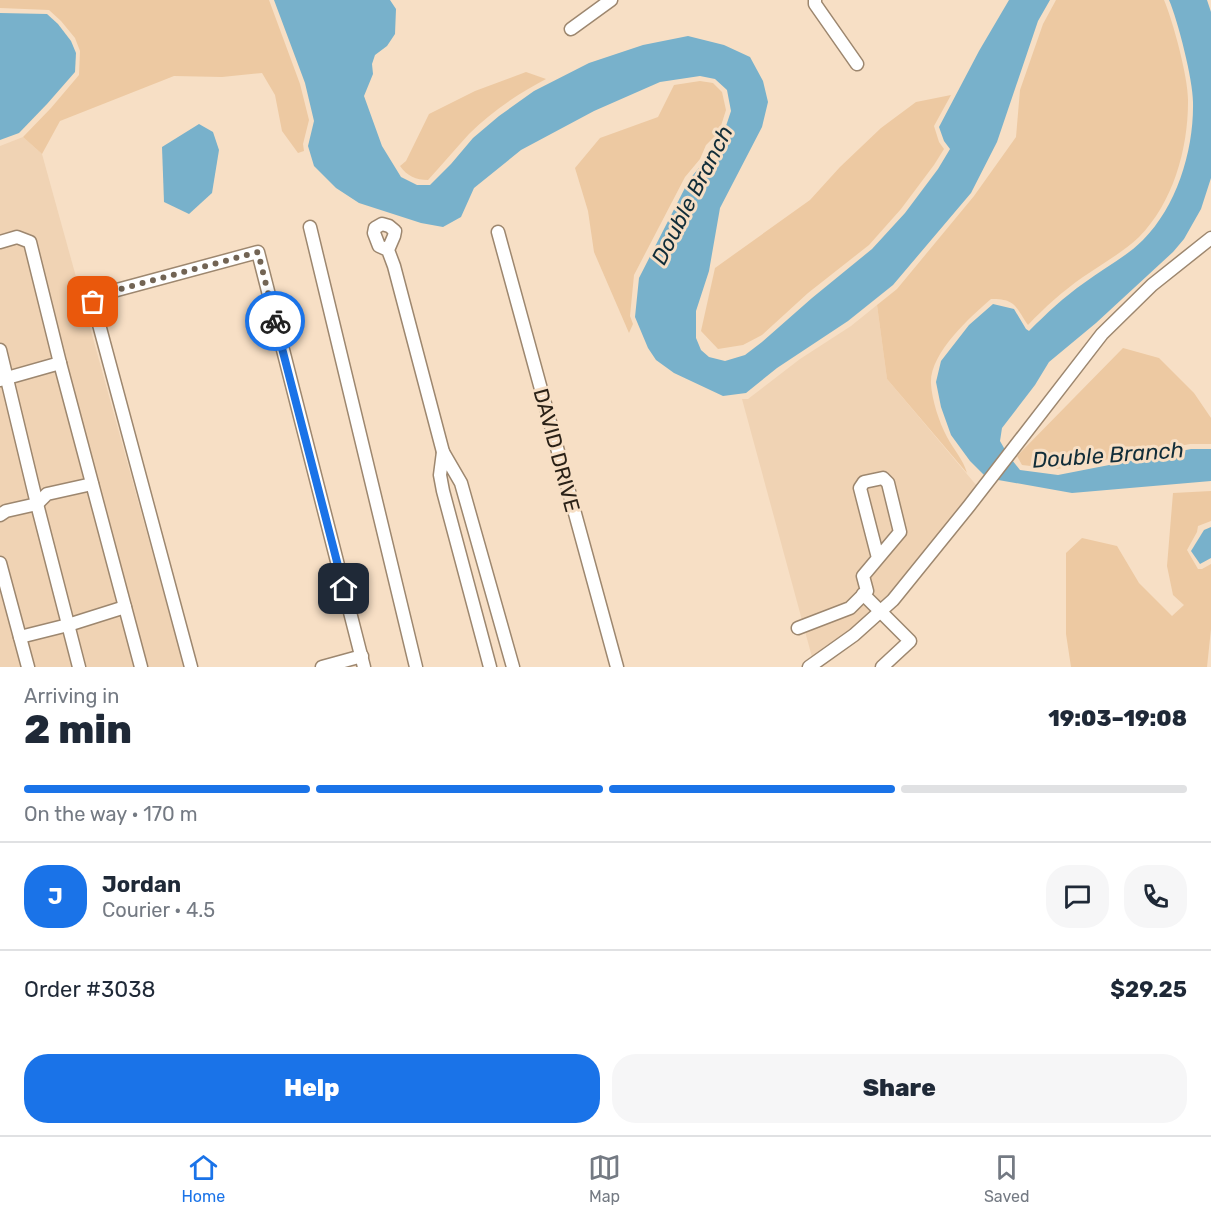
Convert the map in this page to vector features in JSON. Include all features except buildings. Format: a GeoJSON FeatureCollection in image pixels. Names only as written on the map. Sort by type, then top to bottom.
{"type":"FeatureCollection","features":[{"type":"Feature","properties":{"kind":"street"},"geometry":{"type":"LineString","coordinates":[[571,29],[610,0]]}},
{"type":"Feature","properties":{"kind":"street"},"geometry":{"type":"LineString","coordinates":[[815,0],[815,4],[857,64]]}},
{"type":"Feature","properties":{"kind":"street"},"geometry":{"type":"LineString","coordinates":[[310,227],[416,667]]}},
{"type":"Feature","properties":{"kind":"street","name":"DAVID DRIVE"},"geometry":{"type":"LineString","coordinates":[[498,232],[617,667]]}},
{"type":"Feature","properties":{"kind":"street"},"geometry":{"type":"LineString","coordinates":[[0,242],[17,237],[30,242],[141,667]]}},
{"type":"Feature","properties":{"kind":"street"},"geometry":{"type":"LineString","coordinates":[[809,667],[854,635],[893,600],[1102,334],[1152,285],[1211,238]]}},
{"type":"Feature","properties":{"kind":"street"},"geometry":{"type":"LineString","coordinates":[[388,250],[443,452],[461,483],[513,667]]}},
{"type":"Feature","properties":{"kind":"street"},"geometry":{"type":"LineString","coordinates":[[191,667],[93,302],[102,294],[258,252],[363,662],[322,667]]}},
{"type":"Feature","properties":{"kind":"street"},"geometry":{"type":"LineString","coordinates":[[0,351],[4,379],[79,667]]}},
{"type":"Feature","properties":{"kind":"street"},"geometry":{"type":"LineString","coordinates":[[4,379],[60,363]]}},
{"type":"Feature","properties":{"kind":"street"},"geometry":{"type":"LineString","coordinates":[[443,452],[440,475],[490,667]]}},
{"type":"Feature","properties":{"kind":"street"},"geometry":{"type":"LineString","coordinates":[[798,628],[850,608],[867,591],[863,576],[900,532],[888,483],[883,478],[864,482],[860,488],[878,558]]}},
{"type":"Feature","properties":{"kind":"street"},"geometry":{"type":"LineString","coordinates":[[0,515],[6,511],[37,504],[47,494],[92,484]]}},
{"type":"Feature","properties":{"kind":"street"},"geometry":{"type":"LineString","coordinates":[[451,522],[470,517]]}},
{"type":"Feature","properties":{"kind":"street"},"geometry":{"type":"LineString","coordinates":[[0,563],[28,667]]}},
{"type":"Feature","properties":{"kind":"street"},"geometry":{"type":"LineString","coordinates":[[863,594],[910,641],[882,667]]}},
{"type":"Feature","properties":{"kind":"street"},"geometry":{"type":"LineString","coordinates":[[20,637],[125,607]]}},
{"type":"Feature","properties":{"kind":"street"},"geometry":{"type":"LineString","coordinates":[[478,621],[498,616]]}},
{"type":"Feature","properties":{"kind":"shaded area"},"geometry":{"type":"Polygon","coordinates":[[[0,0],[269,0],[300,84],[309,120],[303,144],[304,151],[298,153],[282,131],[275,95],[262,73],[222,77],[174,76],[60,121],[42,154],[23,137],[79,75],[80,51],[75,38],[49,10],[0,8],[0,0]]]}},
{"type":"Feature","properties":{"kind":"shaded area"},"geometry":{"type":"Polygon","coordinates":[[[1056,0],[1164,0],[1176,36],[1188,92],[1185,138],[1169,192],[1151,223],[1139,237],[1068,288],[1028,325],[1017,308],[1010,302],[991,299],[962,326],[944,349],[932,372],[933,397],[944,431],[967,473],[887,379],[877,305],[897,289],[974,196],[1016,137],[1020,90],[1043,24],[1056,0]]]}},
{"type":"Feature","properties":{"kind":"shaded area"},"geometry":{"type":"Polygon","coordinates":[[[526,72],[546,79],[487,118],[469,134],[428,180],[412,177],[400,166],[406,161],[429,114],[475,91],[526,72]]]}},
{"type":"Feature","properties":{"kind":"shaded area"},"geometry":{"type":"Polygon","coordinates":[[[700,81],[713,83],[722,92],[726,110],[719,132],[706,145],[700,159],[685,177],[634,275],[630,316],[633,324],[629,333],[594,252],[588,211],[575,168],[600,138],[658,117],[674,85],[700,81]]]}},
{"type":"Feature","properties":{"kind":"shaded area"},"geometry":{"type":"Polygon","coordinates":[[[951,95],[934,126],[944,149],[901,209],[869,245],[808,293],[762,335],[743,345],[718,349],[701,331],[715,268],[810,200],[840,167],[881,128],[916,102],[951,95]]]}},
{"type":"Feature","properties":{"kind":"shaded area"},"geometry":{"type":"Polygon","coordinates":[[[23,137],[42,154],[184,667],[0,667],[0,146],[23,137]]]}},
{"type":"Feature","properties":{"kind":"shaded area"},"geometry":{"type":"Polygon","coordinates":[[[877,305],[887,379],[977,486],[888,595],[850,630],[812,657],[742,399],[748,399],[877,305]]]}},
{"type":"Feature","properties":{"kind":"shaded area"},"geometry":{"type":"Polygon","coordinates":[[[1123,348],[1159,358],[1194,393],[1211,418],[1211,444],[1190,444],[1057,469],[1022,465],[1017,456],[1123,348]]]}},
{"type":"Feature","properties":{"kind":"shaded area"},"geometry":{"type":"Polygon","coordinates":[[[1211,491],[1211,521],[1198,526],[1187,550],[1198,569],[1211,564],[1211,629],[1207,667],[1071,667],[1066,634],[1066,553],[1082,538],[1117,546],[1139,583],[1172,616],[1184,605],[1173,595],[1167,566],[1173,493],[1211,491]]]}},
{"type":"Feature","properties":{"kind":"water","name":"Double Branch"},"geometry":{"type":"Polygon","coordinates":[[[274,0],[390,0],[396,9],[395,34],[387,46],[375,55],[372,64],[373,74],[364,96],[382,146],[401,177],[417,185],[430,185],[473,138],[534,91],[589,63],[643,45],[688,36],[724,45],[750,57],[763,81],[768,102],[762,127],[720,208],[709,271],[696,311],[696,338],[701,350],[709,357],[725,361],[745,355],[762,342],[872,249],[905,213],[950,149],[939,127],[1009,0],[1050,0],[1038,21],[997,142],[971,193],[893,285],[848,321],[777,368],[746,393],[723,396],[674,373],[656,360],[648,348],[635,317],[639,278],[689,180],[721,141],[731,111],[727,90],[715,79],[700,76],[660,82],[594,111],[521,150],[474,188],[461,217],[443,227],[421,223],[359,203],[336,188],[314,166],[308,146],[314,121],[305,83],[274,0]]]}},
{"type":"Feature","properties":{"kind":"water"},"geometry":{"type":"Polygon","coordinates":[[[1169,0],[1207,0],[1211,12],[1211,178],[1201,209],[1184,239],[1173,252],[1096,323],[1049,362],[1035,385],[1002,428],[1000,441],[1020,470],[1058,475],[1191,449],[1211,449],[1211,481],[1072,493],[987,478],[970,461],[951,435],[941,407],[936,382],[941,361],[969,325],[993,304],[1014,309],[1029,331],[1070,294],[1143,240],[1165,211],[1187,158],[1193,120],[1191,80],[1177,22],[1169,0]]]}},
{"type":"Feature","properties":{"kind":"water"},"geometry":{"type":"Polygon","coordinates":[[[0,13],[47,14],[71,41],[76,53],[75,72],[19,133],[0,140],[0,13]]]}},
{"type":"Feature","properties":{"kind":"water"},"geometry":{"type":"Polygon","coordinates":[[[199,124],[213,132],[219,150],[212,193],[189,214],[164,202],[162,147],[199,124]]]}},
{"type":"Feature","properties":{"kind":"water"},"geometry":{"type":"Polygon","coordinates":[[[1211,527],[1211,558],[1200,564],[1191,551],[1204,530],[1211,527]]]}},
{"type":"Feature","properties":{"kind":"way so far"},"geometry":{"type":"LineString","coordinates":[[93,302],[102,294],[258,252],[275,321]]}},
{"type":"Feature","properties":{"kind":"route"},"geometry":{"type":"LineString","coordinates":[[275,321],[344,589]]}}]}
